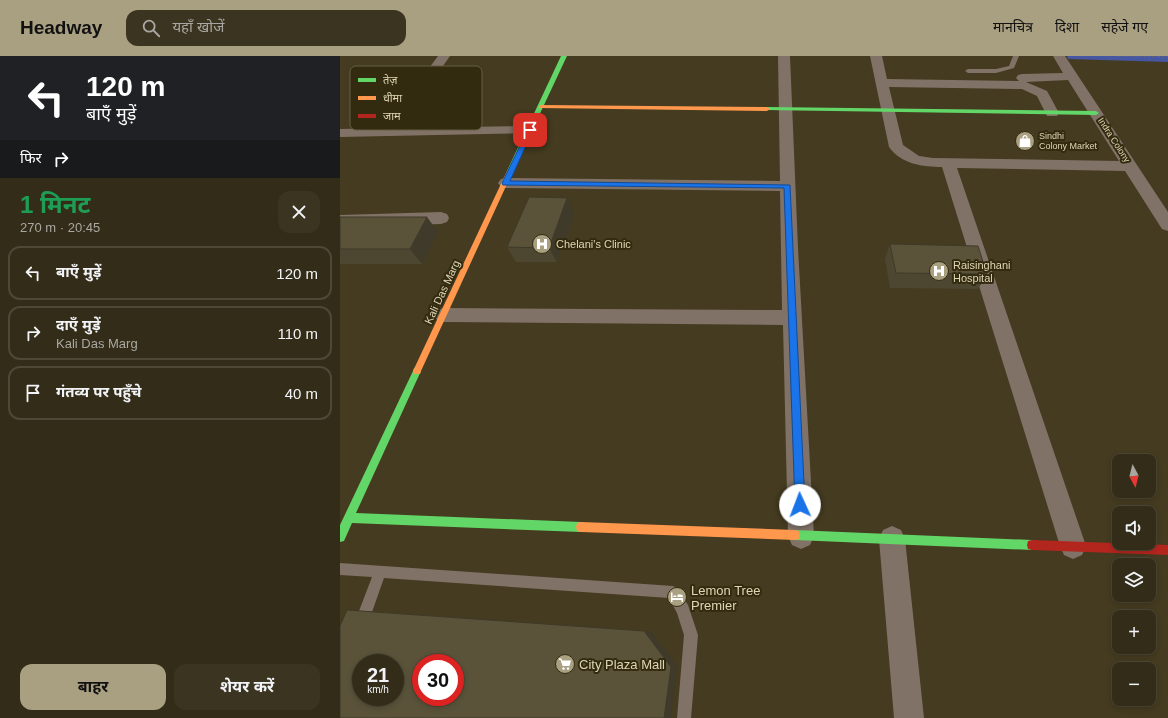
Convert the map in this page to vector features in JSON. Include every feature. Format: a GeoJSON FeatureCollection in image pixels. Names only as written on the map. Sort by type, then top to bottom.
{"type":"FeatureCollection","features":[{"type":"Feature","properties":{"kind":"street"},"geometry":{"type":"LineString","coordinates":[[437,66],[444,56]]}},
{"type":"Feature","properties":{"kind":"street","name":"Kali Das Marg"},"geometry":{"type":"LineString","coordinates":[[340,537],[564,56]]}},
{"type":"Feature","properties":{"kind":"street"},"geometry":{"type":"LineString","coordinates":[[784,56],[787,186],[801,536]]}},
{"type":"Feature","properties":{"kind":"street"},"geometry":{"type":"LineString","coordinates":[[876,56],[896,146],[904,154],[918,161],[948,163],[1130,166]]}},
{"type":"Feature","properties":{"kind":"street","name":"Indra Colony"},"geometry":{"type":"LineString","coordinates":[[1059,56],[1168,225]]}},
{"type":"Feature","properties":{"kind":"street"},"geometry":{"type":"LineString","coordinates":[[1022,78],[1072,76]]}},
{"type":"Feature","properties":{"kind":"street"},"geometry":{"type":"LineString","coordinates":[[882,83],[1024,85],[1042,94],[1052,113]]}},
{"type":"Feature","properties":{"kind":"street"},"geometry":{"type":"LineString","coordinates":[[541,107],[1096,113]]}},
{"type":"Feature","properties":{"kind":"street"},"geometry":{"type":"LineString","coordinates":[[340,133],[530,130]]}},
{"type":"Feature","properties":{"kind":"street"},"geometry":{"type":"LineString","coordinates":[[948,163],[1073,546]]}},
{"type":"Feature","properties":{"kind":"street"},"geometry":{"type":"LineString","coordinates":[[506,183],[787,186]]}},
{"type":"Feature","properties":{"kind":"street"},"geometry":{"type":"LineString","coordinates":[[340,221],[441,218]]}},
{"type":"Feature","properties":{"kind":"street"},"geometry":{"type":"LineString","coordinates":[[444,315],[792,318]]}},
{"type":"Feature","properties":{"kind":"street"},"geometry":{"type":"LineString","coordinates":[[350,518],[1168,550]]}},
{"type":"Feature","properties":{"kind":"street"},"geometry":{"type":"LineString","coordinates":[[892,539],[909,718]]}},
{"type":"Feature","properties":{"kind":"lane"},"geometry":{"type":"LineString","coordinates":[[968,71],[996,71],[1012,67],[1016,56]]}},
{"type":"Feature","properties":{"kind":"lane"},"geometry":{"type":"LineString","coordinates":[[340,569],[673,592],[683,610],[691,635],[684,718]]}},
{"type":"Feature","properties":{"kind":"lane"},"geometry":{"type":"LineString","coordinates":[[356,636],[380,571]]}},
{"type":"Feature","properties":{"kind":"path"},"geometry":{"type":"LineString","coordinates":[[1117,56],[1168,57]]}},
{"type":"Feature","properties":{"kind":"shaded area"},"geometry":{"type":"Polygon","coordinates":[[[1067,56],[1168,56],[1168,62],[1068,59],[1067,56]]]}},
{"type":"Feature","properties":{"kind":"building"},"geometry":{"type":"Polygon","coordinates":[[[529,197],[567,198],[549,248],[507,247],[529,197]]]}},
{"type":"Feature","properties":{"kind":"building"},"geometry":{"type":"Polygon","coordinates":[[[340,217],[427,217],[410,249],[340,249],[340,217]]]}},
{"type":"Feature","properties":{"kind":"building"},"geometry":{"type":"Polygon","coordinates":[[[890,244],[978,246],[987,274],[896,273],[890,244]]]}},
{"type":"Feature","properties":{"kind":"building","name":"City Plaza Mall"},"geometry":{"type":"Polygon","coordinates":[[[347,610],[644,631],[671,667],[664,718],[340,718],[340,626],[347,610]]]}},
{"type":"Feature","properties":{"kind":"traffic: fast"},"geometry":{"type":"LineString","coordinates":[[510,171],[564,56]]}},
{"type":"Feature","properties":{"kind":"traffic: fast"},"geometry":{"type":"LineString","coordinates":[[767,109],[1096,113]]}},
{"type":"Feature","properties":{"kind":"traffic: fast"},"geometry":{"type":"LineString","coordinates":[[340,537],[417,371]]}},
{"type":"Feature","properties":{"kind":"traffic: fast"},"geometry":{"type":"LineString","coordinates":[[350,518],[581,527]]}},
{"type":"Feature","properties":{"kind":"traffic: fast"},"geometry":{"type":"LineString","coordinates":[[795,535],[1032,545]]}},
{"type":"Feature","properties":{"kind":"traffic: slow"},"geometry":{"type":"LineString","coordinates":[[541,107],[767,109]]}},
{"type":"Feature","properties":{"kind":"traffic: slow"},"geometry":{"type":"LineString","coordinates":[[417,371],[510,171]]}},
{"type":"Feature","properties":{"kind":"traffic: slow"},"geometry":{"type":"LineString","coordinates":[[581,527],[795,535]]}},
{"type":"Feature","properties":{"kind":"traffic: jam"},"geometry":{"type":"LineString","coordinates":[[1032,545],[1168,550]]}},
{"type":"Feature","properties":{"kind":"place","name":"Sindhi Colony Market"},"geometry":{"type":"Point","coordinates":[1025,141]}},
{"type":"Feature","properties":{"kind":"place","name":"Chelani's Clinic"},"geometry":{"type":"Point","coordinates":[542,244]}},
{"type":"Feature","properties":{"kind":"place","name":"Raisinghani Hospital"},"geometry":{"type":"Point","coordinates":[939,271]}},
{"type":"Feature","properties":{"kind":"place","name":"Lemon Tree Premier"},"geometry":{"type":"Point","coordinates":[677,597]}},
{"type":"Feature","properties":{"kind":"place","name":"City Plaza Mall"},"geometry":{"type":"Point","coordinates":[565,664]}},
{"type":"Feature","properties":{"kind":"route"},"geometry":{"type":"LineString","coordinates":[[530,130],[506,183],[787,186],[800,505]]}}]}
